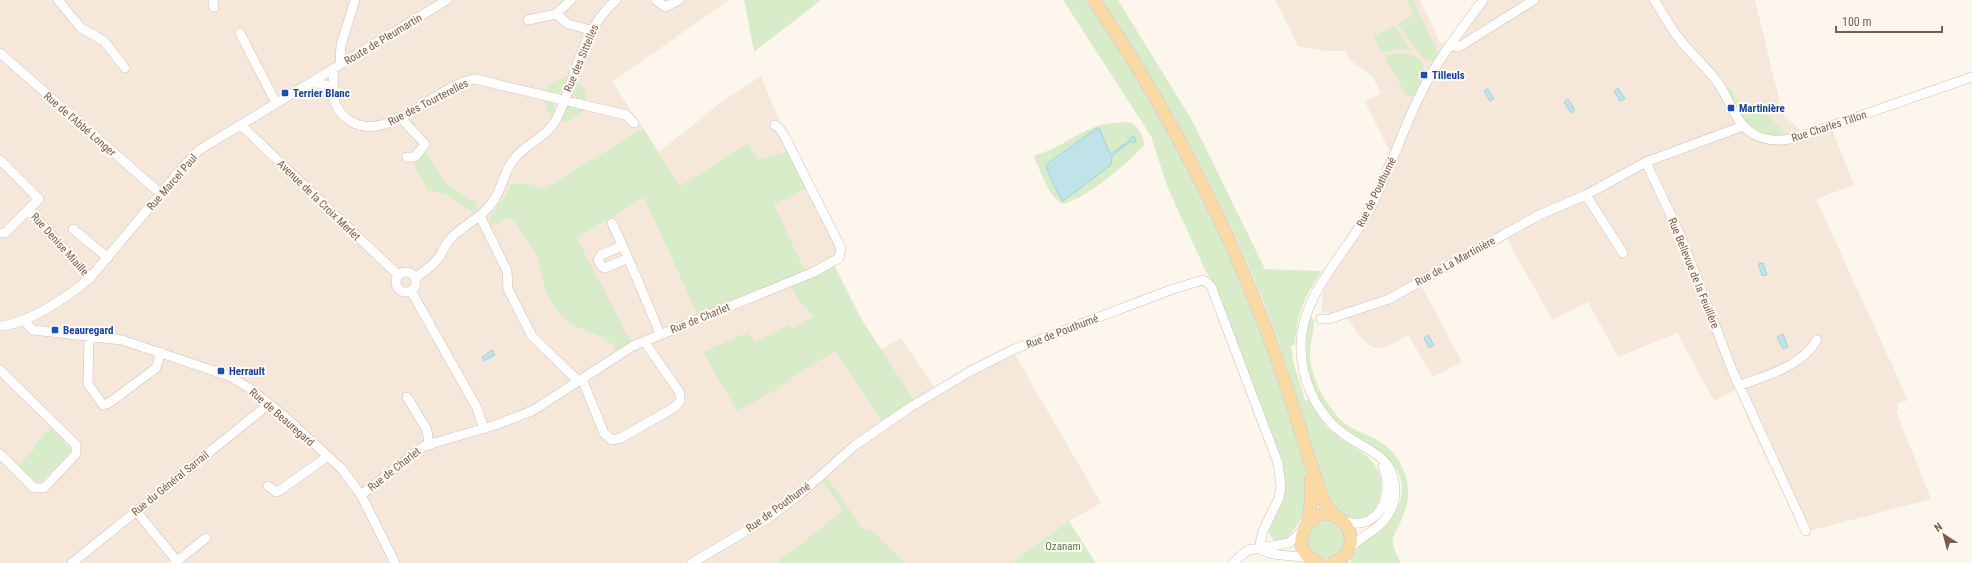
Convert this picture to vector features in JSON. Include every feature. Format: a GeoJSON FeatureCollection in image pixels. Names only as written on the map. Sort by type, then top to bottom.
{"type":"FeatureCollection","features":[{"type":"Feature","properties":{"kind":"main road"},"geometry":{"type":"LineString","coordinates":[[1094,0],[1158,100],[1216,210],[1267,328],[1300,426],[1322,500],[1348,528],[1351,536],[1347,555],[1333,563]]}},
{"type":"Feature","properties":{"kind":"main road"},"geometry":{"type":"LineString","coordinates":[[1310,462],[1311,501],[1302,544],[1305,552],[1316,562]]}},
{"type":"Feature","properties":{"kind":"main road"},"geometry":{"type":"LineString","coordinates":[[1306,526],[1322,515],[1339,519]]}},
{"type":"Feature","properties":{"kind":"street"},"geometry":{"type":"LineString","coordinates":[[58,0],[81,28],[104,41],[125,68]]}},
{"type":"Feature","properties":{"kind":"street","name":"Rue des Tourterelles"},"geometry":{"type":"LineString","coordinates":[[355,0],[341,45],[332,88],[334,100],[339,111],[354,124],[372,128],[380,126],[400,117],[460,83],[476,79],[626,115],[634,123]]}},
{"type":"Feature","properties":{"kind":"street","name":"Route de Pleumartin"},"geometry":{"type":"LineString","coordinates":[[336,67],[447,0]]}},
{"type":"Feature","properties":{"kind":"street"},"geometry":{"type":"LineString","coordinates":[[528,20],[556,14],[571,0]]}},
{"type":"Feature","properties":{"kind":"street","name":"Rue des Sittelles"},"geometry":{"type":"LineString","coordinates":[[415,278],[436,260],[451,238],[480,216],[496,197],[514,159],[546,134],[552,127],[591,30],[605,11],[616,0]]}},
{"type":"Feature","properties":{"kind":"street"},"geometry":{"type":"LineString","coordinates":[[656,0],[665,7],[673,5],[679,0]]}},
{"type":"Feature","properties":{"kind":"street","name":"Rue de Pouthumé"},"geometry":{"type":"LineString","coordinates":[[1347,555],[1359,538],[1383,522],[1393,505],[1396,488],[1393,475],[1384,460],[1335,427],[1314,400],[1304,371],[1301,350],[1302,333],[1308,310],[1315,294],[1366,217],[1421,93],[1451,45],[1483,0]]}},
{"type":"Feature","properties":{"kind":"street"},"geometry":{"type":"LineString","coordinates":[[1451,45],[1457,47],[1462,45],[1534,0]]}},
{"type":"Feature","properties":{"kind":"street","name":"Rue Charles Tillon"},"geometry":{"type":"LineString","coordinates":[[1654,0],[1681,42],[1709,71],[1719,85],[1743,126],[1756,136],[1765,139],[1792,139],[1972,77]]}},
{"type":"Feature","properties":{"kind":"street"},"geometry":{"type":"LineString","coordinates":[[556,14],[568,24],[591,30]]}},
{"type":"Feature","properties":{"kind":"street"},"geometry":{"type":"LineString","coordinates":[[240,34],[276,103]]}},
{"type":"Feature","properties":{"kind":"street","name":"Rue de l’Abbé Longer"},"geometry":{"type":"LineString","coordinates":[[0,53],[160,194]]}},
{"type":"Feature","properties":{"kind":"street","name":"Rue Marcel Paul"},"geometry":{"type":"LineString","coordinates":[[0,326],[23,320],[77,289],[90,278],[108,258],[195,154],[336,67]]}},
{"type":"Feature","properties":{"kind":"street"},"geometry":{"type":"LineString","coordinates":[[312,82],[332,88]]}},
{"type":"Feature","properties":{"kind":"street"},"geometry":{"type":"LineString","coordinates":[[400,117],[425,144],[415,157],[407,157]]}},
{"type":"Feature","properties":{"kind":"street","name":"Avenue de la Croix Merlet"},"geometry":{"type":"LineString","coordinates":[[241,125],[398,275]]}},
{"type":"Feature","properties":{"kind":"street","name":"Rue de Charlet"},"geometry":{"type":"LineString","coordinates":[[361,495],[417,451],[429,445],[484,429],[537,408],[621,353],[644,341],[814,272],[833,262],[840,256],[839,244],[782,131],[775,125]]}},
{"type":"Feature","properties":{"kind":"street","name":"Rue de La Martinière"},"geometry":{"type":"LineString","coordinates":[[1321,319],[1329,319],[1389,299],[1539,215],[1586,195],[1646,162],[1743,126]]}},
{"type":"Feature","properties":{"kind":"street","name":"Rue Denise Miaille"},"geometry":{"type":"LineString","coordinates":[[0,160],[40,199],[5,233],[0,233]]}},
{"type":"Feature","properties":{"kind":"street","name":"Rue Bellevue de la Feuillère"},"geometry":{"type":"LineString","coordinates":[[1646,162],[1688,254],[1739,386],[1806,532]]}},
{"type":"Feature","properties":{"kind":"street"},"geometry":{"type":"LineString","coordinates":[[1586,195],[1623,254]]}},
{"type":"Feature","properties":{"kind":"street","name":"Rue Denise Miaille"},"geometry":{"type":"LineString","coordinates":[[29,210],[90,278]]}},
{"type":"Feature","properties":{"kind":"street"},"geometry":{"type":"LineString","coordinates":[[480,216],[507,271],[508,289],[532,336],[580,380],[604,433],[612,440],[621,438],[675,407],[680,401],[680,393],[644,341]]}},
{"type":"Feature","properties":{"kind":"street"},"geometry":{"type":"LineString","coordinates":[[612,222],[660,334]]}},
{"type":"Feature","properties":{"kind":"street"},"geometry":{"type":"LineString","coordinates":[[73,229],[108,258]]}},
{"type":"Feature","properties":{"kind":"street"},"geometry":{"type":"LineString","coordinates":[[622,246],[601,255],[598,260],[602,267],[605,268],[628,258]]}},
{"type":"Feature","properties":{"kind":"street"},"geometry":{"type":"LineString","coordinates":[[408,272],[415,278],[415,285],[411,291],[404,292],[398,289],[395,281],[398,275],[408,272]]}},
{"type":"Feature","properties":{"kind":"street","name":"Rue de Pouthumé"},"geometry":{"type":"LineString","coordinates":[[692,563],[770,516],[798,496],[854,446],[909,408],[969,372],[1012,350],[1173,289],[1203,280],[1211,286],[1278,463],[1281,487],[1280,498],[1263,530],[1259,548]]}},
{"type":"Feature","properties":{"kind":"street"},"geometry":{"type":"LineString","coordinates":[[411,291],[477,408],[484,429]]}},
{"type":"Feature","properties":{"kind":"street","name":"Rue de Beauregard"},"geometry":{"type":"LineString","coordinates":[[23,320],[33,330],[89,335],[122,340],[229,376],[249,388],[342,469],[361,495],[395,563]]}},
{"type":"Feature","properties":{"kind":"street"},"geometry":{"type":"LineString","coordinates":[[89,335],[88,384],[103,405],[109,403],[156,368],[161,352]]}},
{"type":"Feature","properties":{"kind":"street"},"geometry":{"type":"LineString","coordinates":[[1739,386],[1799,361],[1812,349],[1817,340]]}},
{"type":"Feature","properties":{"kind":"street"},"geometry":{"type":"LineString","coordinates":[[0,370],[76,445],[76,454],[44,488],[34,488],[0,454]]}},
{"type":"Feature","properties":{"kind":"street","name":"Rue de Charlet"},"geometry":{"type":"LineString","coordinates":[[407,397],[427,430],[429,445]]}},
{"type":"Feature","properties":{"kind":"street","name":"Rue du Général Sarrail"},"geometry":{"type":"LineString","coordinates":[[72,563],[269,404]]}},
{"type":"Feature","properties":{"kind":"street","name":"Rue de Pouthumé"},"geometry":{"type":"LineString","coordinates":[[1339,519],[1356,524],[1368,521],[1379,512],[1384,502],[1387,490],[1386,476],[1382,466],[1372,453]]}},
{"type":"Feature","properties":{"kind":"street"},"geometry":{"type":"LineString","coordinates":[[268,486],[276,492],[279,491],[328,456]]}},
{"type":"Feature","properties":{"kind":"street"},"geometry":{"type":"LineString","coordinates":[[136,511],[176,562],[206,538]]}},
{"type":"Feature","properties":{"kind":"street"},"geometry":{"type":"LineString","coordinates":[[1233,563],[1246,552],[1259,548],[1289,543],[1306,526]]}},
{"type":"Feature","properties":{"kind":"street"},"geometry":{"type":"LineString","coordinates":[[1259,548],[1272,554],[1300,556],[1316,562]]}},
{"type":"Feature","properties":{"kind":"shaded area"},"geometry":{"type":"Polygon","coordinates":[[[0,0],[729,0],[612,82],[643,128],[544,189],[577,238],[644,198],[699,317],[774,205],[810,187],[839,244],[833,263],[860,317],[880,350],[901,338],[937,391],[1014,353],[1101,503],[1069,521],[1011,563],[0,563],[0,0]]]}},
{"type":"Feature","properties":{"kind":"shaded area"},"geometry":{"type":"Polygon","coordinates":[[[1275,0],[1420,0],[1440,43],[1460,40],[1489,0],[1755,0],[1783,115],[1802,131],[1829,122],[1854,185],[1816,199],[1908,400],[1897,404],[1898,409],[1896,411],[1931,499],[1802,533],[1749,422],[1736,390],[1714,401],[1677,333],[1618,357],[1588,302],[1552,320],[1507,239],[1421,285],[1462,362],[1433,377],[1408,335],[1385,348],[1376,348],[1368,345],[1358,334],[1347,317],[1321,312],[1325,270],[1368,204],[1389,150],[1365,102],[1381,93],[1372,76],[1350,60],[1345,51],[1326,51],[1298,46],[1275,0]]]}},
{"type":"Feature","properties":{"kind":"shaded area"},"geometry":{"type":"Polygon","coordinates":[[[761,76],[791,150],[758,159],[748,143],[680,186],[658,152],[717,105],[761,76]]]}},
{"type":"Feature","properties":{"kind":"green space"},"geometry":{"type":"Polygon","coordinates":[[[744,0],[821,0],[754,52],[744,0]]]}},
{"type":"Feature","properties":{"kind":"green space"},"geometry":{"type":"Polygon","coordinates":[[[1063,0],[1086,0],[1116,45],[1145,92],[1198,187],[1244,286],[1293,422],[1303,458],[1307,481],[1307,503],[1305,512],[1292,532],[1282,541],[1277,542],[1273,539],[1269,531],[1271,522],[1281,506],[1284,491],[1215,285],[1207,274],[1167,186],[1151,136],[1063,0]]]}},
{"type":"Feature","properties":{"kind":"green space"},"geometry":{"type":"Polygon","coordinates":[[[1101,0],[1118,0],[1193,122],[1265,269],[1322,271],[1310,289],[1302,306],[1295,345],[1291,346],[1293,361],[1305,400],[1309,400],[1326,426],[1340,438],[1367,456],[1377,468],[1381,482],[1380,497],[1377,505],[1368,516],[1362,519],[1350,517],[1333,506],[1324,492],[1286,362],[1249,267],[1228,220],[1182,130],[1129,42],[1101,0]]]}},
{"type":"Feature","properties":{"kind":"green space"},"geometry":{"type":"Polygon","coordinates":[[[1407,0],[1413,0],[1438,53],[1435,60],[1426,60],[1422,57],[1397,24],[1414,15],[1407,0]]]}},
{"type":"Feature","properties":{"kind":"green space"},"geometry":{"type":"Polygon","coordinates":[[[1394,26],[1411,50],[1402,49],[1386,52],[1380,51],[1374,36],[1394,26]]]}},
{"type":"Feature","properties":{"kind":"green space"},"geometry":{"type":"Polygon","coordinates":[[[1396,53],[1411,55],[1421,61],[1424,72],[1423,78],[1414,96],[1406,95],[1386,59],[1386,56],[1396,53]]]}},
{"type":"Feature","properties":{"kind":"green space"},"geometry":{"type":"Polygon","coordinates":[[[564,77],[569,78],[561,91],[554,93],[545,92],[551,83],[564,77]]]}},
{"type":"Feature","properties":{"kind":"green space"},"geometry":{"type":"Polygon","coordinates":[[[574,80],[584,89],[586,101],[575,96],[573,92],[574,80]]]}},
{"type":"Feature","properties":{"kind":"green space"},"geometry":{"type":"Polygon","coordinates":[[[1729,87],[1746,115],[1757,108],[1762,107],[1786,136],[1780,139],[1754,131],[1745,122],[1727,92],[1729,87]]]}},
{"type":"Feature","properties":{"kind":"green space"},"geometry":{"type":"Polygon","coordinates":[[[544,98],[554,105],[555,117],[547,110],[544,98]]]}},
{"type":"Feature","properties":{"kind":"green space"},"geometry":{"type":"Polygon","coordinates":[[[571,106],[584,108],[583,113],[567,122],[560,119],[566,108],[571,106]]]}},
{"type":"Feature","properties":{"kind":"green space"},"geometry":{"type":"Polygon","coordinates":[[[1127,122],[1134,124],[1143,137],[1144,145],[1118,170],[1094,188],[1072,201],[1063,204],[1058,200],[1049,190],[1035,160],[1035,155],[1050,150],[1096,126],[1127,122]]]}},
{"type":"Feature","properties":{"kind":"green space"},"geometry":{"type":"Polygon","coordinates":[[[643,128],[680,186],[748,143],[758,159],[791,150],[810,187],[774,205],[807,275],[699,318],[644,198],[577,238],[631,342],[618,351],[608,341],[570,324],[559,313],[546,292],[536,253],[514,220],[507,218],[491,227],[489,219],[505,196],[511,184],[528,184],[544,189],[643,128]]]}},
{"type":"Feature","properties":{"kind":"green space"},"geometry":{"type":"Polygon","coordinates":[[[425,151],[446,184],[477,203],[475,207],[478,209],[474,213],[446,195],[427,189],[413,163],[425,151]]]}},
{"type":"Feature","properties":{"kind":"green space"},"geometry":{"type":"Polygon","coordinates":[[[834,265],[860,317],[914,400],[882,421],[835,351],[774,391],[737,411],[703,352],[748,332],[755,342],[789,325],[791,329],[814,316],[801,304],[791,286],[834,265]]]}},
{"type":"Feature","properties":{"kind":"green space"},"geometry":{"type":"Polygon","coordinates":[[[1310,316],[1314,320],[1310,352],[1311,365],[1318,386],[1330,407],[1344,423],[1374,438],[1392,451],[1404,472],[1408,486],[1408,500],[1393,540],[1394,549],[1401,563],[1350,563],[1355,552],[1363,542],[1382,530],[1392,518],[1400,501],[1402,486],[1399,474],[1392,463],[1383,454],[1339,425],[1328,414],[1320,402],[1314,389],[1307,360],[1307,330],[1310,316]]]}},
{"type":"Feature","properties":{"kind":"green space"},"geometry":{"type":"Polygon","coordinates":[[[51,428],[72,449],[41,482],[38,483],[18,466],[35,448],[33,446],[51,428]]]}},
{"type":"Feature","properties":{"kind":"green space"},"geometry":{"type":"Polygon","coordinates":[[[827,477],[864,531],[870,529],[906,563],[776,563],[843,511],[823,481],[827,477]]]}},
{"type":"Feature","properties":{"kind":"green space","name":"Ozanam"},"geometry":{"type":"Polygon","coordinates":[[[1069,521],[1096,563],[1011,563],[1069,521]]]}},
{"type":"Feature","properties":{"kind":"green space"},"geometry":{"type":"Polygon","coordinates":[[[1322,521],[1330,521],[1340,526],[1344,533],[1344,547],[1340,554],[1330,559],[1322,559],[1312,554],[1310,551],[1307,544],[1307,536],[1312,526],[1315,524],[1322,521]]]}},
{"type":"Feature","properties":{"kind":"water"},"geometry":{"type":"Polygon","coordinates":[[[1618,88],[1625,99],[1620,101],[1614,91],[1618,88]]]}},
{"type":"Feature","properties":{"kind":"water"},"geometry":{"type":"Polygon","coordinates":[[[1488,89],[1494,99],[1490,101],[1484,91],[1488,89]]]}},
{"type":"Feature","properties":{"kind":"water"},"geometry":{"type":"Polygon","coordinates":[[[1568,99],[1575,110],[1571,113],[1564,102],[1568,99]]]}},
{"type":"Feature","properties":{"kind":"water"},"geometry":{"type":"Polygon","coordinates":[[[1097,128],[1100,129],[1110,154],[1129,141],[1131,137],[1135,137],[1136,142],[1130,142],[1112,156],[1111,165],[1063,201],[1059,196],[1046,167],[1048,163],[1097,128]]]}},
{"type":"Feature","properties":{"kind":"water"},"geometry":{"type":"Polygon","coordinates":[[[1763,263],[1767,275],[1762,276],[1758,264],[1763,263]]]}},
{"type":"Feature","properties":{"kind":"water"},"geometry":{"type":"Polygon","coordinates":[[[1783,334],[1788,347],[1783,349],[1777,337],[1783,334]]]}},
{"type":"Feature","properties":{"kind":"water"},"geometry":{"type":"Polygon","coordinates":[[[1428,335],[1434,345],[1429,348],[1424,338],[1428,335]]]}},
{"type":"Feature","properties":{"kind":"water"},"geometry":{"type":"Polygon","coordinates":[[[492,350],[495,355],[484,361],[482,357],[492,350]]]}},
{"type":"Feature","properties":{"kind":"place","name":"Tilleuls"},"geometry":{"type":"Point","coordinates":[1424,75]}},
{"type":"Feature","properties":{"kind":"place","name":"Terrier Blanc"},"geometry":{"type":"Point","coordinates":[285,93]}},
{"type":"Feature","properties":{"kind":"place","name":"Martinière"},"geometry":{"type":"Point","coordinates":[1731,108]}},
{"type":"Feature","properties":{"kind":"place","name":"Beauregard"},"geometry":{"type":"Point","coordinates":[55,330]}},
{"type":"Feature","properties":{"kind":"place","name":"Herrault"},"geometry":{"type":"Point","coordinates":[221,371]}}]}
